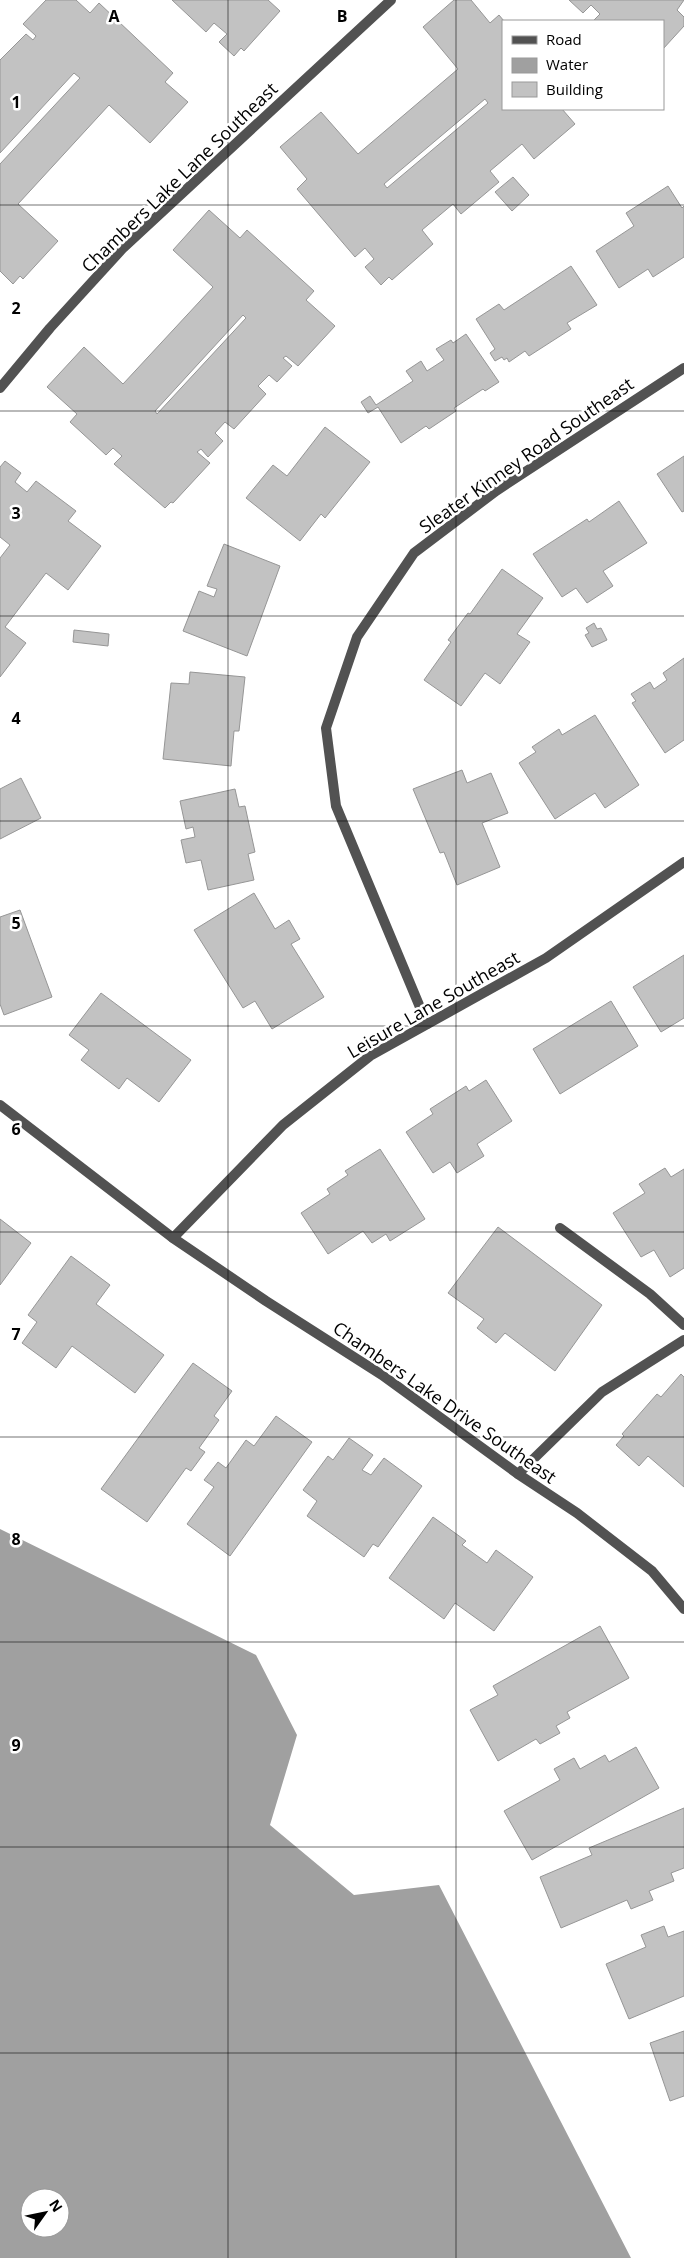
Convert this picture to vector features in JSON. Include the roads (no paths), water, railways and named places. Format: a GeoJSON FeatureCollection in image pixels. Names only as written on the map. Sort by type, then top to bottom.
{"type":"FeatureCollection","features":[{"type":"Feature","properties":{"kind":"street","name":"Chambers Lake Lane Southeast"},"geometry":{"type":"LineString","coordinates":[[0,388],[50,328],[123,248],[391,0]]}},
{"type":"Feature","properties":{"kind":"street","name":"Sleater Kinney Road Southeast"},"geometry":{"type":"LineString","coordinates":[[427,1024],[336,806],[326,728],[357,637],[414,553],[496,492],[684,368]]}},
{"type":"Feature","properties":{"kind":"street","name":"Leisure Lane Southeast"},"geometry":{"type":"LineString","coordinates":[[173,1238],[283,1126],[370,1056],[546,958],[684,862]]}},
{"type":"Feature","properties":{"kind":"street"},"geometry":{"type":"LineString","coordinates":[[0,1105],[173,1238]]}},
{"type":"Feature","properties":{"kind":"street"},"geometry":{"type":"LineString","coordinates":[[560,1228],[650,1294],[684,1325]]}},
{"type":"Feature","properties":{"kind":"street","name":"Chambers Lake Drive Southeast"},"geometry":{"type":"LineString","coordinates":[[173,1238],[266,1301],[382,1375],[518,1474],[577,1513],[652,1571],[684,1609]]}},
{"type":"Feature","properties":{"kind":"street"},"geometry":{"type":"LineString","coordinates":[[518,1474],[602,1392],[684,1340]]}},
{"type":"Feature","properties":{"kind":"water"},"geometry":{"type":"Polygon","coordinates":[[[0,1529],[256,1655],[297,1735],[270,1825],[354,1895],[439,1885],[631,2258],[0,2258],[0,1529]]]}}]}
